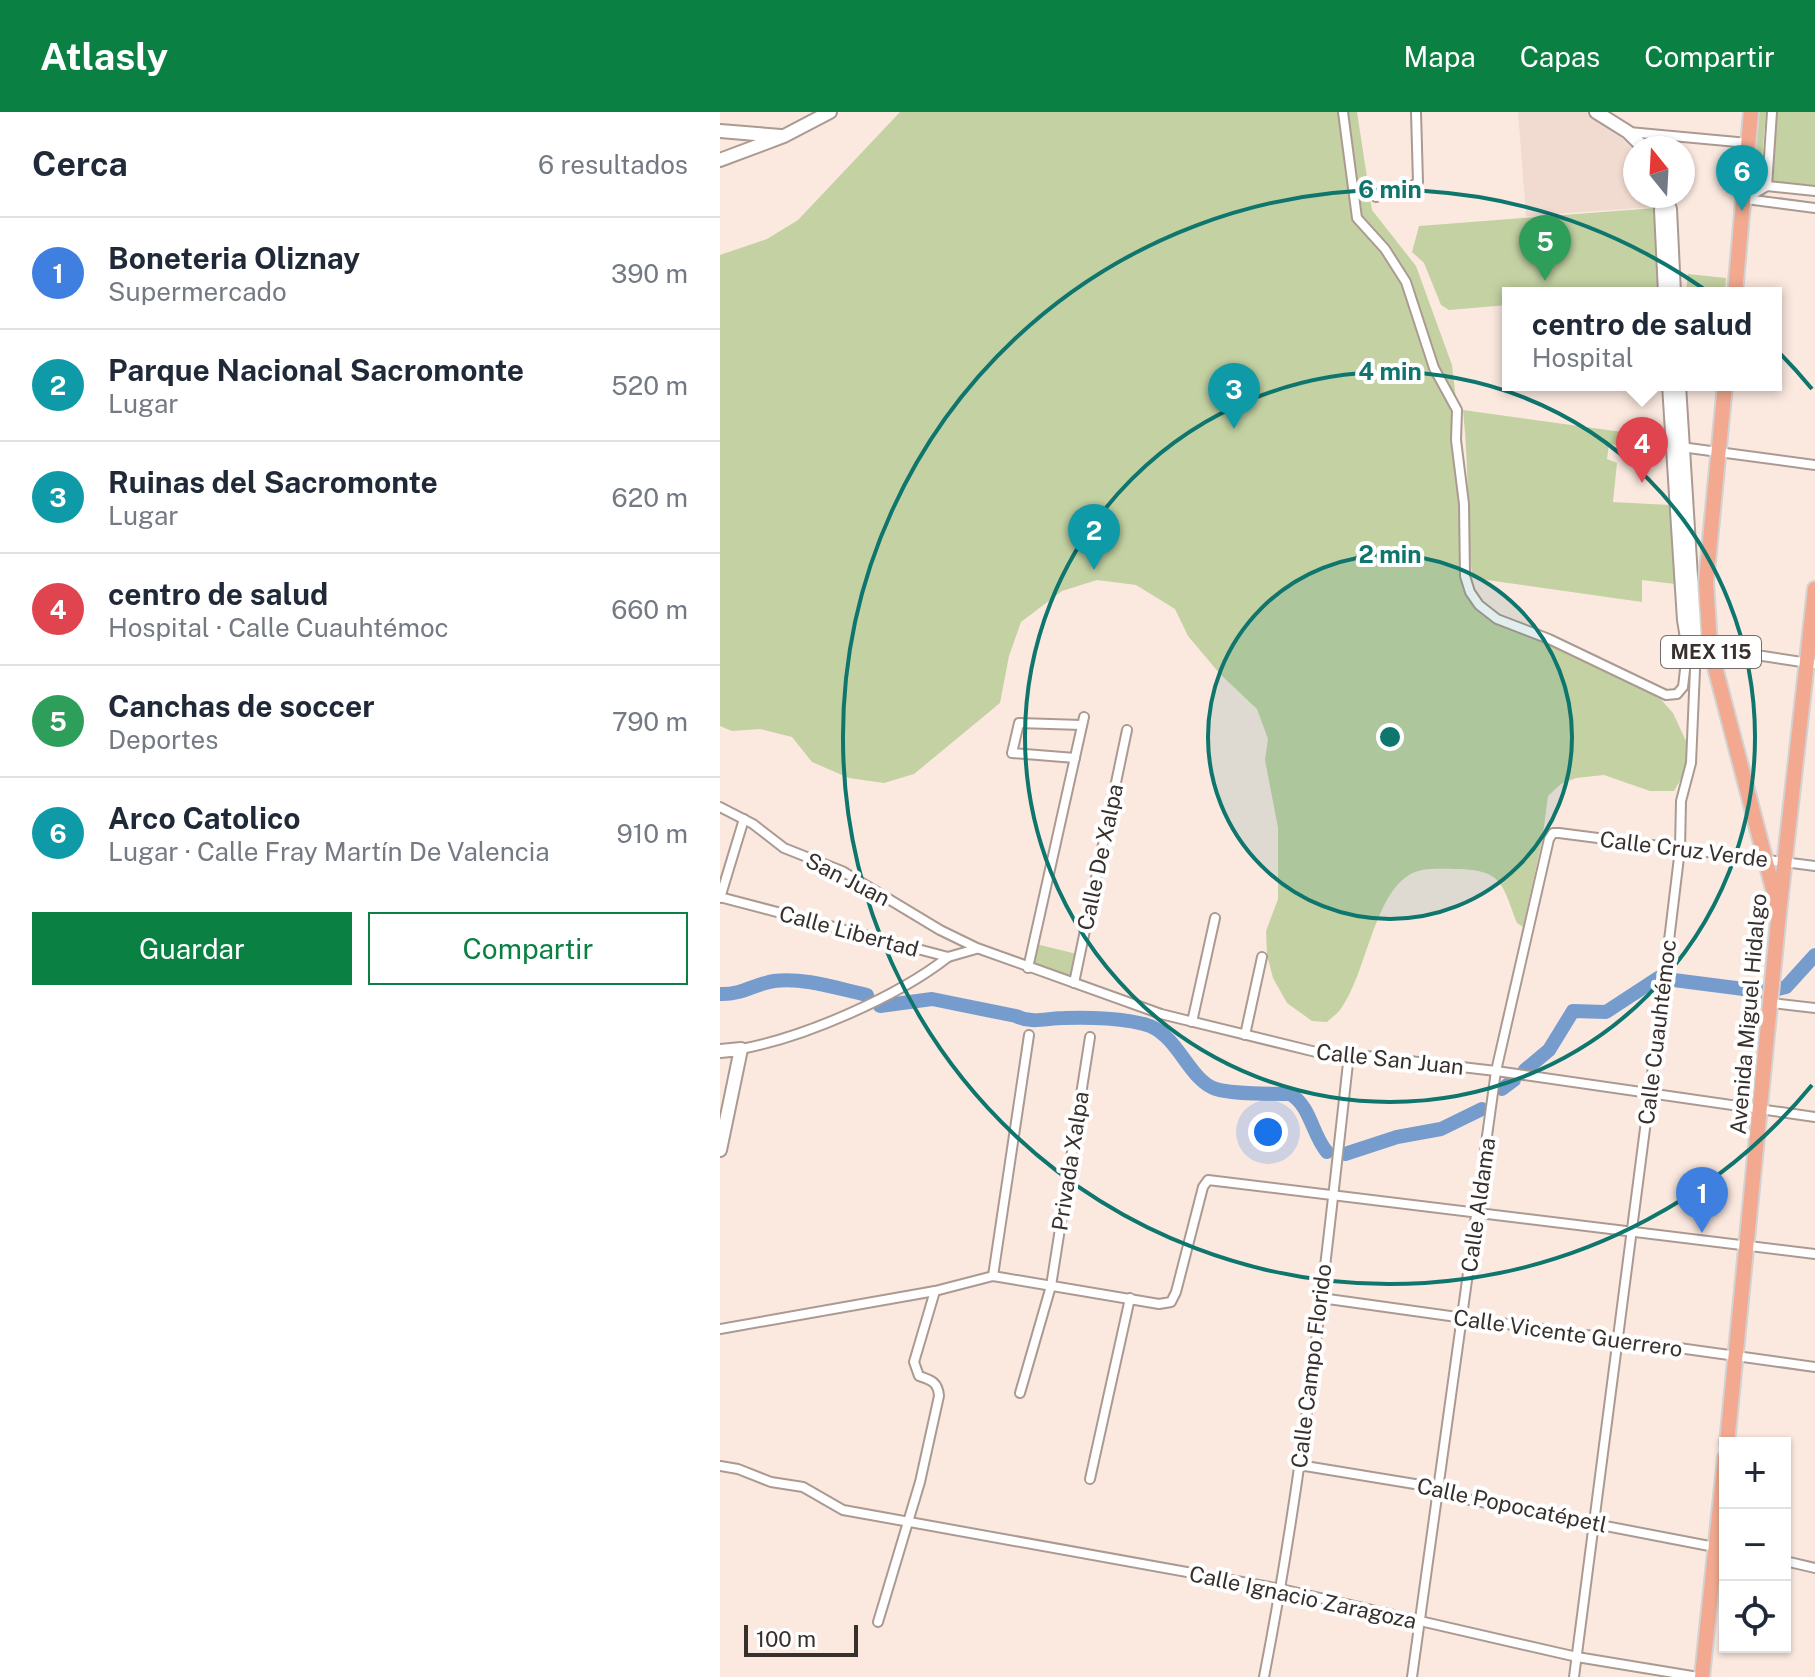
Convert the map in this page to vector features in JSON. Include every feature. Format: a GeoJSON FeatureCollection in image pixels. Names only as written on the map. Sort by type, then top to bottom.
{"type":"FeatureCollection","features":[{"type":"Feature","properties":{"kind":"main road"},"geometry":{"type":"LineString","coordinates":[[720,160],[784,136],[830,112]]}},
{"type":"Feature","properties":{"kind":"main road"},"geometry":{"type":"LineString","coordinates":[[1596,112],[1632,136]]}},
{"type":"Feature","properties":{"kind":"main road"},"geometry":{"type":"LineString","coordinates":[[1736,287],[1751,112]]}},
{"type":"Feature","properties":{"kind":"main road"},"geometry":{"type":"LineString","coordinates":[[720,131],[784,136]]}},
{"type":"Feature","properties":{"kind":"main road"},"geometry":{"type":"LineString","coordinates":[[1670,208],[1670,287]]}},
{"type":"Feature","properties":{"kind":"main road","name":"Calle Cuauhtémoc"},"geometry":{"type":"LineString","coordinates":[[1670,391],[1698,646]]}},
{"type":"Feature","properties":{"kind":"main road","name":"Calle Cuauhtémoc"},"geometry":{"type":"LineString","coordinates":[[1677,447],[1679,391]]}},
{"type":"Feature","properties":{"kind":"main road","name":"MEX 115"},"geometry":{"type":"LineString","coordinates":[[1724,391],[1698,646],[1779,912]]}},
{"type":"Feature","properties":{"kind":"main road","name":"Avenida Miguel Hidalgo"},"geometry":{"type":"LineString","coordinates":[[1728,1437],[1779,912],[1811,663],[1815,589]]}},
{"type":"Feature","properties":{"kind":"main road"},"geometry":{"type":"LineString","coordinates":[[720,1051],[741,1049],[720,1150]]}},
{"type":"Feature","properties":{"kind":"main road"},"geometry":{"type":"LineString","coordinates":[[1700,1677],[1719,1554]]}},
{"type":"Feature","properties":{"kind":"street","name":"Calle Cuauhtémoc"},"geometry":{"type":"LineString","coordinates":[[1343,112],[1357,218],[1385,249],[1406,282],[1434,368],[1457,410],[1456,440],[1464,504],[1465,576],[1470,592],[1479,605],[1497,619],[1573,650],[1666,695],[1677,694],[1683,687],[1698,646]]}},
{"type":"Feature","properties":{"kind":"street"},"geometry":{"type":"LineString","coordinates":[[1376,197],[1418,182],[1416,112]]}},
{"type":"Feature","properties":{"kind":"street"},"geometry":{"type":"LineString","coordinates":[[1767,186],[1772,112]]}},
{"type":"Feature","properties":{"kind":"street"},"geometry":{"type":"LineString","coordinates":[[1628,132],[1748,143]]}},
{"type":"Feature","properties":{"kind":"street"},"geometry":{"type":"LineString","coordinates":[[1745,199],[1767,186],[1815,191]]}},
{"type":"Feature","properties":{"kind":"street"},"geometry":{"type":"LineString","coordinates":[[1745,199],[1815,208]]}},
{"type":"Feature","properties":{"kind":"street"},"geometry":{"type":"LineString","coordinates":[[1677,447],[1815,465]]}},
{"type":"Feature","properties":{"kind":"street","name":"Calle Cuauhtémoc"},"geometry":{"type":"LineString","coordinates":[[1574,1677],[1664,982],[1680,849],[1681,801],[1691,763],[1698,646]]}},
{"type":"Feature","properties":{"kind":"street"},"geometry":{"type":"LineString","coordinates":[[1698,646],[1811,663]]}},
{"type":"Feature","properties":{"kind":"street"},"geometry":{"type":"LineString","coordinates":[[1028,968],[1075,758],[1083,721],[1019,723],[1012,753],[1075,758]]}},
{"type":"Feature","properties":{"kind":"street","name":"Calle De Xalpa"},"geometry":{"type":"LineString","coordinates":[[1074,983],[1127,730]]}},
{"type":"Feature","properties":{"kind":"street","name":"San Juan"},"geometry":{"type":"LineString","coordinates":[[720,807],[744,819],[784,848],[842,871],[940,930],[977,948]]}},
{"type":"Feature","properties":{"kind":"street"},"geometry":{"type":"LineString","coordinates":[[720,898],[744,819]]}},
{"type":"Feature","properties":{"kind":"street","name":"Calle Cruz Verde"},"geometry":{"type":"LineString","coordinates":[[1553,833],[1815,866]]}},
{"type":"Feature","properties":{"kind":"street","name":"Calle Aldama"},"geometry":{"type":"LineString","coordinates":[[1412,1677],[1496,1071],[1549,839],[1553,833]]}},
{"type":"Feature","properties":{"kind":"street","name":"Calle Libertad"},"geometry":{"type":"LineString","coordinates":[[720,898],[948,957],[977,948]]}},
{"type":"Feature","properties":{"kind":"street"},"geometry":{"type":"LineString","coordinates":[[1192,1022],[1215,918]]}},
{"type":"Feature","properties":{"kind":"street","name":"Calle San Juan"},"geometry":{"type":"LineString","coordinates":[[977,948],[1161,1014],[1316,1052],[1496,1071],[1815,1117]]}},
{"type":"Feature","properties":{"kind":"street"},"geometry":{"type":"LineString","coordinates":[[741,1049],[765,1044],[835,1018],[912,982],[948,957]]}},
{"type":"Feature","properties":{"kind":"street"},"geometry":{"type":"LineString","coordinates":[[1245,1035],[1262,957]]}},
{"type":"Feature","properties":{"kind":"street"},"geometry":{"type":"LineString","coordinates":[[1773,994],[1815,1008]]}},
{"type":"Feature","properties":{"kind":"street"},"geometry":{"type":"LineString","coordinates":[[993,1276],[1029,1035]]}},
{"type":"Feature","properties":{"kind":"street","name":"Privada Xalpa"},"geometry":{"type":"LineString","coordinates":[[1020,1393],[1051,1286],[1090,1037]]}},
{"type":"Feature","properties":{"kind":"street","name":"Calle Campo Florido"},"geometry":{"type":"LineString","coordinates":[[1264,1677],[1281,1589],[1299,1465],[1349,1054]]}},
{"type":"Feature","properties":{"kind":"street"},"geometry":{"type":"LineString","coordinates":[[720,1329],[935,1291],[993,1276],[1159,1304],[1171,1302],[1206,1180],[1815,1254]]}},
{"type":"Feature","properties":{"kind":"street"},"geometry":{"type":"LineString","coordinates":[[878,1622],[920,1482],[939,1396],[939,1387],[919,1376],[914,1362],[935,1291]]}},
{"type":"Feature","properties":{"kind":"street"},"geometry":{"type":"LineString","coordinates":[[1090,1479],[1130,1298]]}},
{"type":"Feature","properties":{"kind":"street","name":"Calle Vicente Guerrero"},"geometry":{"type":"LineString","coordinates":[[1321,1298],[1815,1367]]}},
{"type":"Feature","properties":{"kind":"street","name":"Calle Popocatépetl"},"geometry":{"type":"LineString","coordinates":[[1299,1465],[1439,1488],[1450,1496],[1719,1548]]}},
{"type":"Feature","properties":{"kind":"street","name":"Calle Ignacio Zaragoza"},"geometry":{"type":"LineString","coordinates":[[720,1466],[738,1469],[771,1482],[803,1487],[843,1510],[1281,1589],[1577,1657],[1700,1677]]}},
{"type":"Feature","properties":{"kind":"street"},"geometry":{"type":"LineString","coordinates":[[1791,1562],[1815,1568]]}},
{"type":"Feature","properties":{"kind":"shaded area"},"geometry":{"type":"Polygon","coordinates":[[[1518,112],[1587,112],[1623,139],[1623,208],[1639,208],[1526,216],[1518,112]]]}},
{"type":"Feature","properties":{"kind":"green space"},"geometry":{"type":"Polygon","coordinates":[[[900,112],[1357,112],[1372,210],[1416,266],[1452,365],[1464,469],[1463,537],[1468,578],[1480,605],[1657,695],[1673,713],[1686,741],[1689,765],[1674,791],[1650,791],[1604,775],[1576,778],[1561,784],[1548,796],[1542,841],[1523,927],[1517,923],[1504,889],[1484,872],[1445,869],[1409,875],[1397,886],[1378,918],[1357,978],[1340,1010],[1327,1022],[1312,1021],[1287,1003],[1273,978],[1267,955],[1266,931],[1278,899],[1278,828],[1265,760],[1268,739],[1257,709],[1220,674],[1188,636],[1175,609],[1136,585],[1097,580],[1062,591],[1021,622],[1009,656],[1000,703],[914,774],[884,783],[849,778],[812,762],[792,737],[760,729],[732,731],[720,726],[720,255],[767,239],[798,220],[900,112]]]}},
{"type":"Feature","properties":{"kind":"green space"},"geometry":{"type":"Polygon","coordinates":[[[1757,112],[1766,112],[1761,172],[1758,173],[1752,171],[1757,112]]]}},
{"type":"Feature","properties":{"kind":"green space"},"geometry":{"type":"Polygon","coordinates":[[[1777,112],[1815,112],[1815,188],[1771,184],[1777,112]]]}},
{"type":"Feature","properties":{"kind":"green space"},"geometry":{"type":"Polygon","coordinates":[[[1655,208],[1659,287],[1502,287],[1502,306],[1449,310],[1441,305],[1424,263],[1412,252],[1419,226],[1655,208]]]}},
{"type":"Feature","properties":{"kind":"green space"},"geometry":{"type":"Polygon","coordinates":[[[1688,274],[1726,278],[1725,287],[1687,287],[1688,274]]]}},
{"type":"Feature","properties":{"kind":"green space"},"geometry":{"type":"Polygon","coordinates":[[[1463,410],[1666,438],[1668,451],[1609,444],[1607,459],[1617,463],[1613,502],[1670,505],[1675,584],[1642,580],[1642,602],[1472,578],[1463,410]]]}},
{"type":"Feature","properties":{"kind":"green space"},"geometry":{"type":"Polygon","coordinates":[[[1036,944],[1077,954],[1073,979],[1031,964],[1036,944]]]}},
{"type":"Feature","properties":{"kind":"waterway"},"geometry":{"type":"LineString","coordinates":[[1525,1070],[1549,1050],[1573,1011],[1606,1012],[1658,978],[1767,992],[1786,987],[1815,955]]}},
{"type":"Feature","properties":{"kind":"waterway"},"geometry":{"type":"LineString","coordinates":[[720,994],[785,980],[821,984],[867,995]]}},
{"type":"Feature","properties":{"kind":"waterway"},"geometry":{"type":"LineString","coordinates":[[880,1006],[932,999],[1027,1020],[1096,1018],[1150,1026],[1169,1040],[1199,1077],[1216,1089],[1290,1094],[1303,1106],[1327,1152]]}},
{"type":"Feature","properties":{"kind":"waterway"},"geometry":{"type":"LineString","coordinates":[[1502,1089],[1514,1080]]}},
{"type":"Feature","properties":{"kind":"waterway"},"geometry":{"type":"LineString","coordinates":[[1345,1154],[1397,1137],[1441,1129],[1482,1109]]}},
{"type":"Feature","properties":{"kind":"place","name":"Arco Catolico"},"geometry":{"type":"Point","coordinates":[1742,211]}},
{"type":"Feature","properties":{"kind":"place","name":"Canchas de soccer"},"geometry":{"type":"Point","coordinates":[1545,281]}},
{"type":"Feature","properties":{"kind":"place","name":"Ruinas del Sacromonte"},"geometry":{"type":"Point","coordinates":[1234,429]}},
{"type":"Feature","properties":{"kind":"place","name":"centro de salud"},"geometry":{"type":"Point","coordinates":[1642,483]}},
{"type":"Feature","properties":{"kind":"place","name":"Parque Nacional Sacromonte"},"geometry":{"type":"Point","coordinates":[1094,570]}},
{"type":"Feature","properties":{"kind":"place","name":"Boneteria Oliznay"},"geometry":{"type":"Point","coordinates":[1702,1233]}}]}
